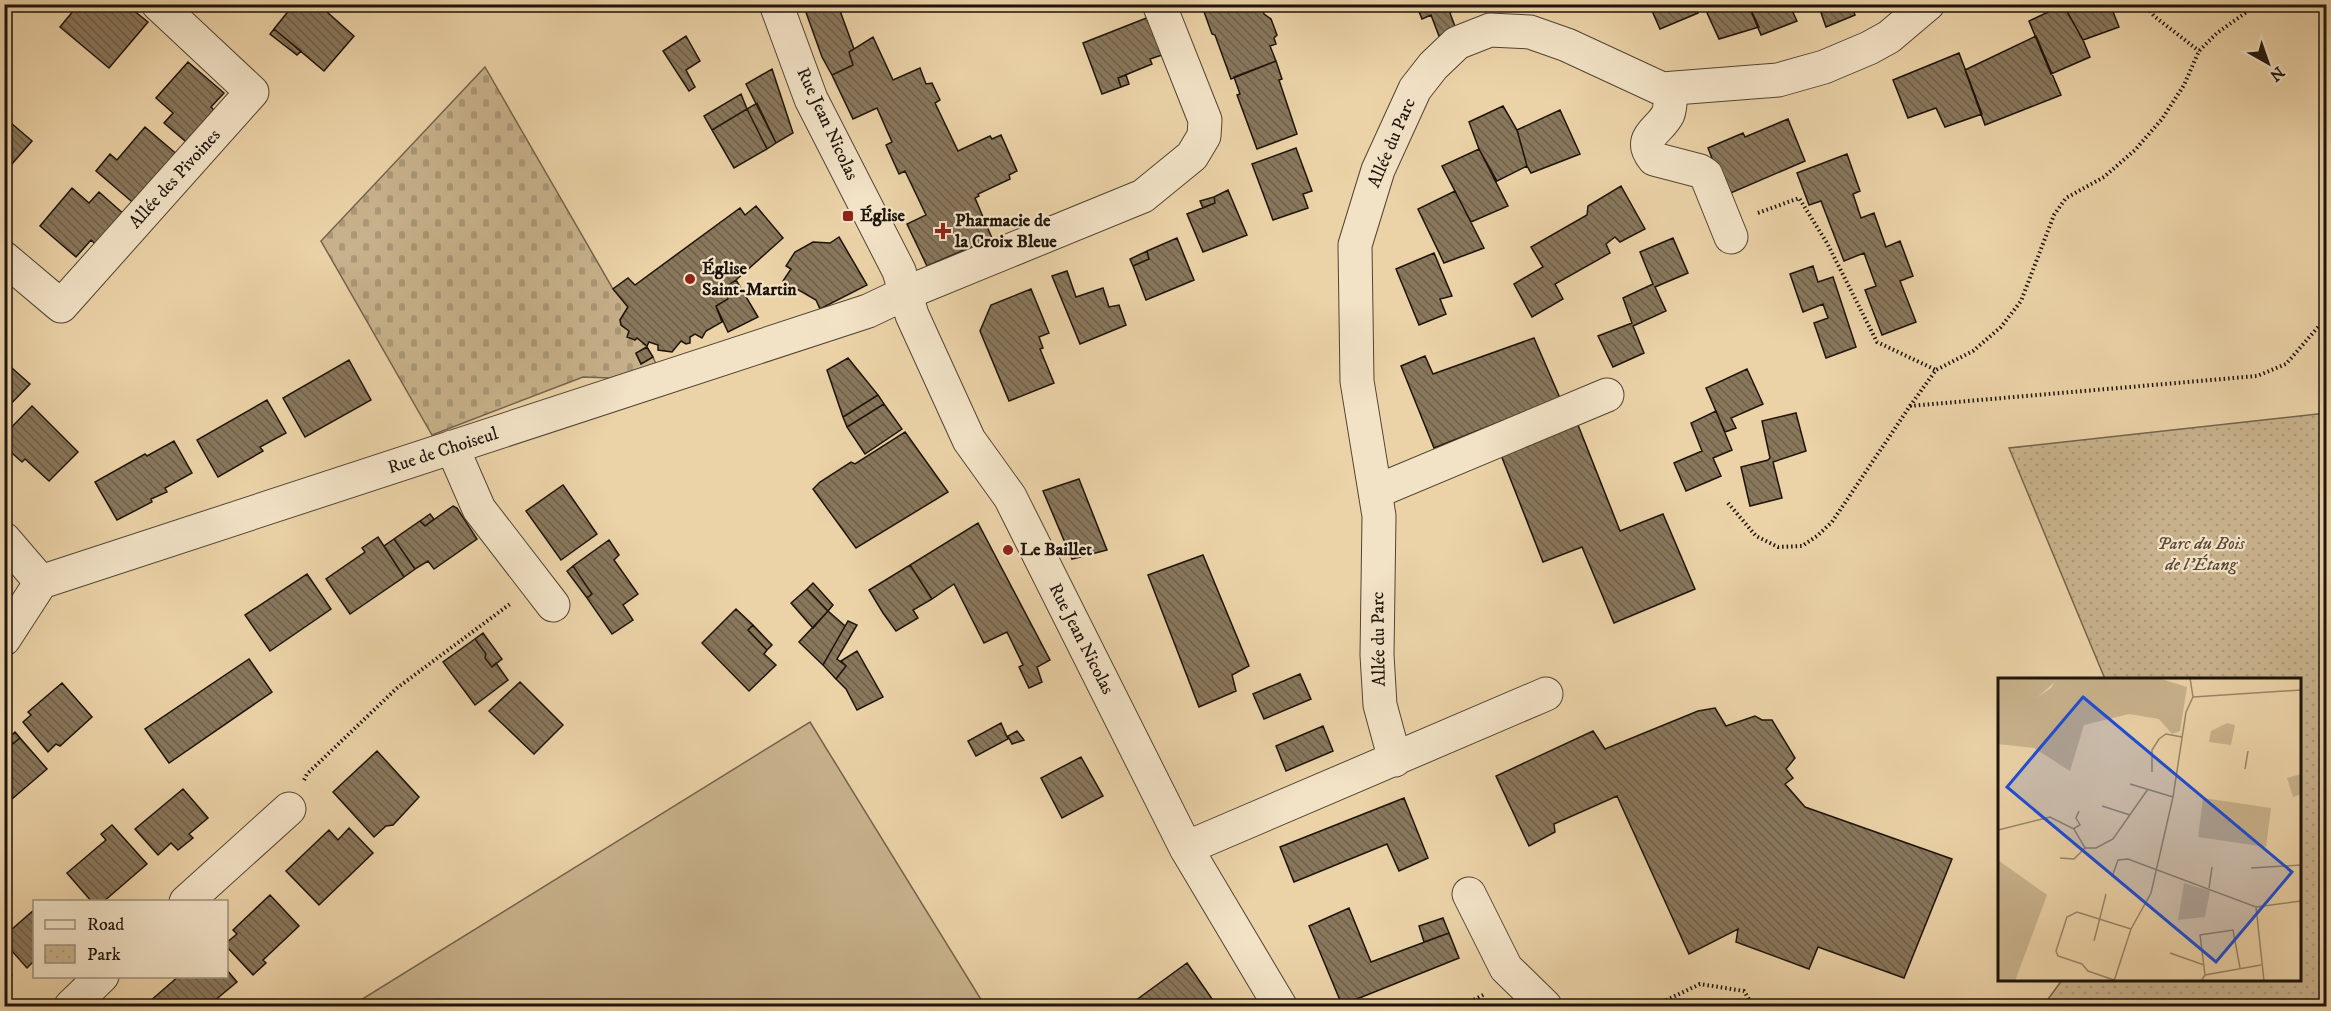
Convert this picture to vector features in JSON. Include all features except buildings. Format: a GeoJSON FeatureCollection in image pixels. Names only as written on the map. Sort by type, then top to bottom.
{"type":"FeatureCollection","features":[{"type":"Feature","properties":{"kind":"street","name":"Allée des Pivoines"},"geometry":{"type":"LineString","coordinates":[[4,258],[61,306],[252,92],[158,4]]}},
{"type":"Feature","properties":{"kind":"street","name":"Rue Jean Nicolas"},"geometry":{"type":"LineString","coordinates":[[776,4],[811,99],[898,271],[912,315],[969,440],[1010,497],[1186,848],[1280,1006]]}},
{"type":"Feature","properties":{"kind":"street","name":"Rue de Choiseul"},"geometry":{"type":"LineString","coordinates":[[41,582],[868,311],[906,292],[1143,196],[1192,156],[1204,136],[1205,120],[1159,4]]}},
{"type":"Feature","properties":{"kind":"street","name":"Allée du Parc"},"geometry":{"type":"LineString","coordinates":[[1395,760],[1380,705],[1377,655],[1379,516],[1357,381],[1355,245],[1378,170],[1415,89],[1433,66],[1457,43],[1492,17],[1567,45],[1662,89],[1671,89],[1778,80],[1824,67],[1889,37],[1928,4]]}},
{"type":"Feature","properties":{"kind":"street"},"geometry":{"type":"LineString","coordinates":[[1671,89],[1669,113],[1648,138],[1649,153],[1654,159],[1700,171],[1706,175],[1729,231]]}},
{"type":"Feature","properties":{"kind":"street"},"geometry":{"type":"LineString","coordinates":[[1375,492],[1607,395]]}},
{"type":"Feature","properties":{"kind":"street"},"geometry":{"type":"LineString","coordinates":[[452,447],[479,509],[545,595]]}},
{"type":"Feature","properties":{"kind":"street"},"geometry":{"type":"LineString","coordinates":[[4,539],[41,582],[4,639]]}},
{"type":"Feature","properties":{"kind":"street"},"geometry":{"type":"LineString","coordinates":[[1186,848],[1546,694]]}},
{"type":"Feature","properties":{"kind":"street"},"geometry":{"type":"LineString","coordinates":[[188,900],[289,809]]}},
{"type":"Feature","properties":{"kind":"street"},"geometry":{"type":"LineString","coordinates":[[1469,894],[1506,968],[1545,1006]]}},
{"type":"Feature","properties":{"kind":"street"},"geometry":{"type":"LineString","coordinates":[[71,1006],[100,978]]}},
{"type":"Feature","properties":{"kind":"path"},"geometry":{"type":"LineString","coordinates":[[2144,4],[2154,16],[2199,51]]}},
{"type":"Feature","properties":{"kind":"path"},"geometry":{"type":"LineString","coordinates":[[1728,503],[1756,536],[1778,547],[1802,546],[1832,522],[1936,370],[1973,351],[2001,327],[2021,301],[2054,215],[2066,198],[2104,177],[2135,150],[2162,119],[2184,85],[2199,51],[2217,33],[2258,4]]}},
{"type":"Feature","properties":{"kind":"path"},"geometry":{"type":"LineString","coordinates":[[1729,231],[1799,198],[1827,243],[1877,342],[1936,370]]}},
{"type":"Feature","properties":{"kind":"path"},"geometry":{"type":"LineString","coordinates":[[1910,406],[2257,376],[2286,364],[2326,318]]}},
{"type":"Feature","properties":{"kind":"path"},"geometry":{"type":"LineString","coordinates":[[289,809],[308,774],[397,688],[545,595]]}},
{"type":"Feature","properties":{"kind":"path"},"geometry":{"type":"LineString","coordinates":[[1654,1006],[1700,984],[1744,991],[1753,1006]]}},
{"type":"Feature","properties":{"kind":"green space"},"geometry":{"type":"Polygon","coordinates":[[[485,67],[613,289],[628,307],[620,320],[621,325],[629,331],[628,337],[642,340],[647,346],[636,354],[641,364],[653,357],[656,364],[610,378],[583,377],[432,435],[321,241],[485,67]]]}},
{"type":"Feature","properties":{"kind":"green space","name":"Parc du Bois de l'Étang"},"geometry":{"type":"Polygon","coordinates":[[[2326,413],[2326,1006],[2043,1006],[2061,981],[2301,981],[2301,678],[2105,678],[2009,448],[2326,413]]]}},
{"type":"Feature","properties":{"kind":"green space"},"geometry":{"type":"Polygon","coordinates":[[[810,722],[985,1006],[351,1006],[810,722]]]}},
{"type":"Feature","properties":{"kind":"place","name":"Église"},"geometry":{"type":"Point","coordinates":[848,216]}},
{"type":"Feature","properties":{"kind":"place","name":"Pharmacie de la Croix Bleue"},"geometry":{"type":"Point","coordinates":[943,231]}},
{"type":"Feature","properties":{"kind":"place","name":"Église Saint-Martin"},"geometry":{"type":"Point","coordinates":[690,279]}},
{"type":"Feature","properties":{"kind":"place","name":"Le Baillet"},"geometry":{"type":"Point","coordinates":[1008,550]}}]}
